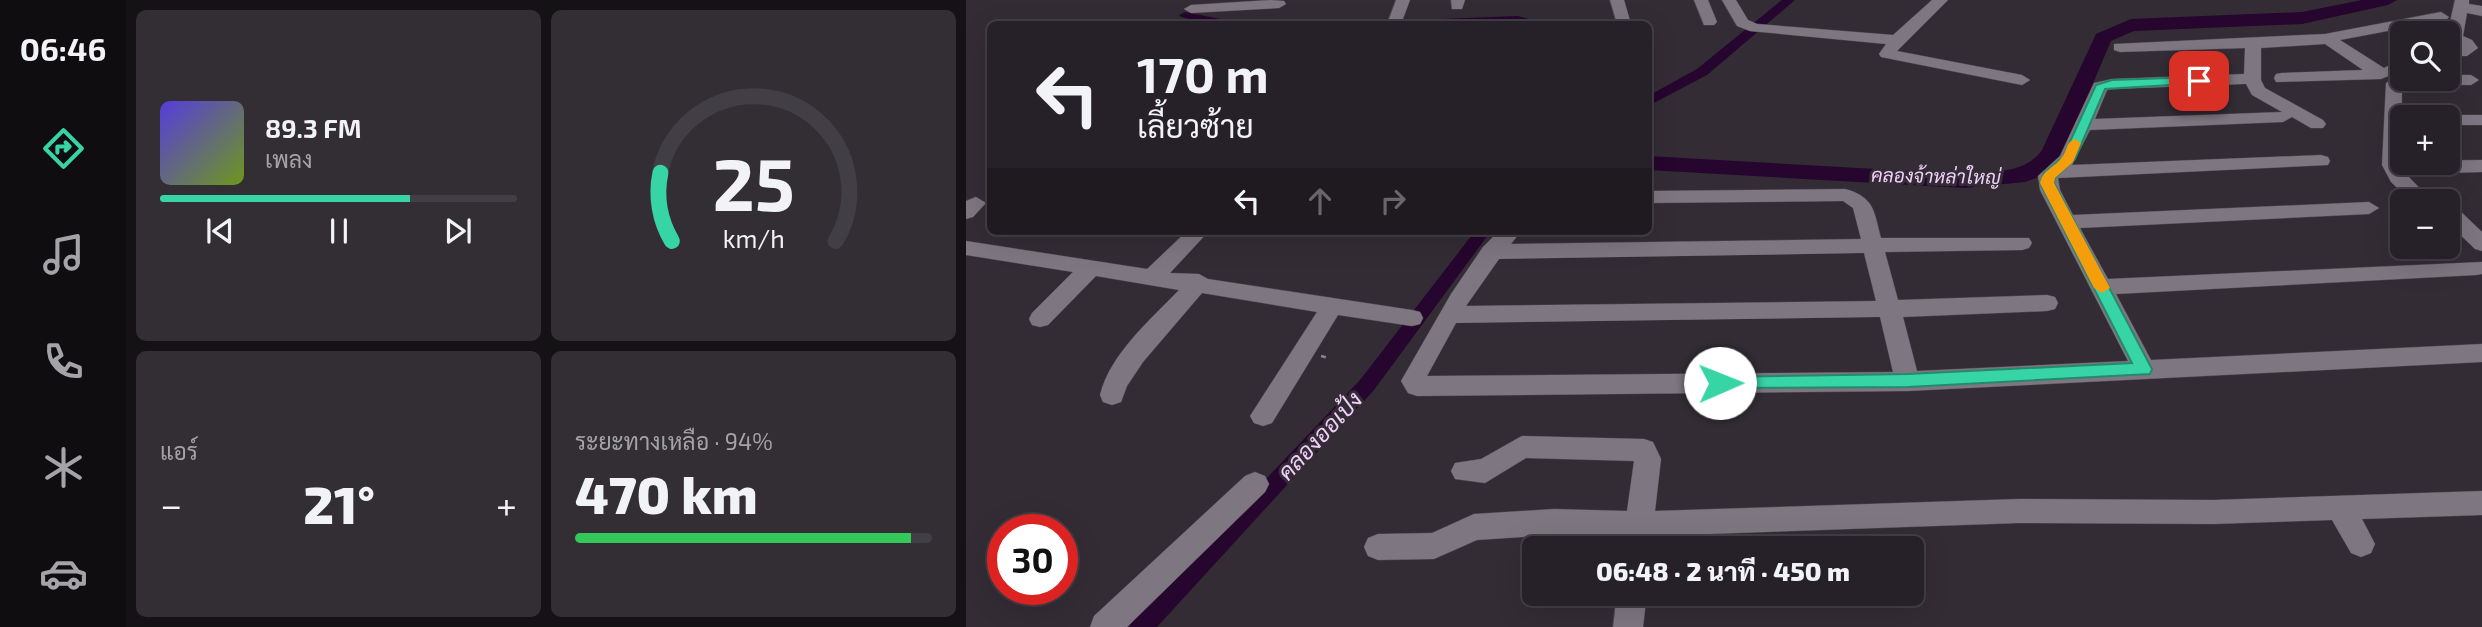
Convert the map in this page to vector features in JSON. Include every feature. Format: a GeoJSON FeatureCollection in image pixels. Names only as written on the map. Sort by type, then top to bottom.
{"type":"FeatureCollection","features":[{"type":"Feature","properties":{"kind":"street"},"geometry":{"type":"LineString","coordinates":[[1395,21],[1403,0]]}},
{"type":"Feature","properties":{"kind":"street"},"geometry":{"type":"LineString","coordinates":[[1617,0],[1623,21]]}},
{"type":"Feature","properties":{"kind":"street"},"geometry":{"type":"LineString","coordinates":[[1701,0],[1709,22]]}},
{"type":"Feature","properties":{"kind":"street"},"geometry":{"type":"LineString","coordinates":[[1729,0],[1748,26],[1898,40]]}},
{"type":"Feature","properties":{"kind":"street"},"geometry":{"type":"LineString","coordinates":[[1941,0],[1898,40],[1887,54],[2022,80]]}},
{"type":"Feature","properties":{"kind":"street"},"geometry":{"type":"LineString","coordinates":[[2444,0],[2449,21]]}},
{"type":"Feature","properties":{"kind":"street"},"geometry":{"type":"LineString","coordinates":[[1191,9],[1231,3],[1279,4]]}},
{"type":"Feature","properties":{"kind":"street"},"geometry":{"type":"LineString","coordinates":[[2458,21],[2461,3],[2482,11]]}},
{"type":"Feature","properties":{"kind":"street"},"geometry":{"type":"LineString","coordinates":[[2120,47],[2325,39],[2390,24]]}},
{"type":"Feature","properties":{"kind":"street"},"geometry":{"type":"LineString","coordinates":[[2256,43],[2251,50],[2254,85],[2266,97],[2317,124]]}},
{"type":"Feature","properties":{"kind":"street"},"geometry":{"type":"LineString","coordinates":[[2333,43],[2390,72]]}},
{"type":"Feature","properties":{"kind":"street"},"geometry":{"type":"LineString","coordinates":[[2460,46],[2482,57]]}},
{"type":"Feature","properties":{"kind":"street"},"geometry":{"type":"LineString","coordinates":[[2282,78],[2390,76]]}},
{"type":"Feature","properties":{"kind":"street"},"geometry":{"type":"LineString","coordinates":[[2144,369],[2047,183],[2052,172],[2068,159],[2097,90],[2105,85],[2253,79]]}},
{"type":"Feature","properties":{"kind":"street"},"geometry":{"type":"LineString","coordinates":[[2460,79],[2471,80]]}},
{"type":"Feature","properties":{"kind":"street"},"geometry":{"type":"LineString","coordinates":[[2082,125],[2283,117]]}},
{"type":"Feature","properties":{"kind":"street"},"geometry":{"type":"LineString","coordinates":[[2460,120],[2482,120]]}},
{"type":"Feature","properties":{"kind":"street"},"geometry":{"type":"LineString","coordinates":[[2052,172],[2321,160]]}},
{"type":"Feature","properties":{"kind":"street"},"geometry":{"type":"LineString","coordinates":[[2460,166],[2482,166]]}},
{"type":"Feature","properties":{"kind":"street"},"geometry":{"type":"LineString","coordinates":[[2399,175],[2398,178],[2409,189]]}},
{"type":"Feature","properties":{"kind":"street"},"geometry":{"type":"LineString","coordinates":[[2411,175],[2426,189]]}},
{"type":"Feature","properties":{"kind":"street"},"geometry":{"type":"LineString","coordinates":[[1652,197],[1850,196],[1861,202],[1908,381]]}},
{"type":"Feature","properties":{"kind":"street"},"geometry":{"type":"LineString","coordinates":[[2067,222],[2369,208]]}},
{"type":"Feature","properties":{"kind":"street"},"geometry":{"type":"LineString","coordinates":[[2460,219],[2482,218]]}},
{"type":"Feature","properties":{"kind":"street"},"geometry":{"type":"LineString","coordinates":[[2460,232],[2479,258]]}},
{"type":"Feature","properties":{"kind":"street"},"geometry":{"type":"LineString","coordinates":[[1154,275],[1195,235]]}},
{"type":"Feature","properties":{"kind":"street"},"geometry":{"type":"LineString","coordinates":[[1507,235],[1490,252],[1450,315],[1415,374],[1413,380],[1417,386],[1908,381],[2482,354]]}},
{"type":"Feature","properties":{"kind":"street"},"geometry":{"type":"LineString","coordinates":[[1490,252],[1873,248],[2022,243]]}},
{"type":"Feature","properties":{"kind":"street"},"geometry":{"type":"LineString","coordinates":[[966,248],[1199,282],[1412,318]]}},
{"type":"Feature","properties":{"kind":"street"},"geometry":{"type":"LineString","coordinates":[[2102,288],[2479,258]]}},
{"type":"Feature","properties":{"kind":"street"},"geometry":{"type":"LineString","coordinates":[[1040,319],[1092,267]]}},
{"type":"Feature","properties":{"kind":"street"},"geometry":{"type":"LineString","coordinates":[[1112,395],[1111,388],[1126,366],[1199,282]]}},
{"type":"Feature","properties":{"kind":"street"},"geometry":{"type":"LineString","coordinates":[[1450,315],[1889,309],[2047,303]]}},
{"type":"Feature","properties":{"kind":"street"},"geometry":{"type":"LineString","coordinates":[[1264,416],[1332,306]]}},
{"type":"Feature","properties":{"kind":"street"},"geometry":{"type":"LineString","coordinates":[[1464,471],[1485,471],[1522,447],[1644,450],[1648,460],[1638,536]]}},
{"type":"Feature","properties":{"kind":"street"},"geometry":{"type":"LineString","coordinates":[[1105,627],[1255,484]]}},
{"type":"Feature","properties":{"kind":"street"},"geometry":{"type":"LineString","coordinates":[[1378,547],[1434,546],[1475,527],[1493,525],[1638,536],[2018,511],[2213,512],[2482,503]]}},
{"type":"Feature","properties":{"kind":"street"},"geometry":{"type":"LineString","coordinates":[[2339,507],[2361,544]]}},
{"type":"Feature","properties":{"kind":"street"},"geometry":{"type":"LineString","coordinates":[[1628,627],[1630,606]]}},
{"type":"Feature","properties":{"kind":"waterway","name":"คลองออเป้ง"},"geometry":{"type":"LineString","coordinates":[[1652,100],[1702,72],[1789,0]]}},
{"type":"Feature","properties":{"kind":"waterway","name":"คลองจ้าหล่าใหญ่"},"geometry":{"type":"LineString","coordinates":[[1652,163],[1964,181],[2017,177],[2041,168],[2053,151],[2103,38],[2131,25],[2302,18],[2388,0]]}},
{"type":"Feature","properties":{"kind":"waterway"},"geometry":{"type":"LineString","coordinates":[[1185,15],[1212,21]]}},
{"type":"Feature","properties":{"kind":"waterway"},"geometry":{"type":"LineString","coordinates":[[1492,21],[1524,21]]}},
{"type":"Feature","properties":{"kind":"waterway","name":"คลองออเป้ง"},"geometry":{"type":"LineString","coordinates":[[1141,627],[1367,385],[1480,235]]}},
{"type":"Feature","properties":{"kind":"slow traffic"},"geometry":{"type":"LineString","coordinates":[[2075,143],[2068,159],[2048,176],[2047,183],[2102,288]]}},
{"type":"Feature","properties":{"kind":"route"},"geometry":{"type":"LineString","coordinates":[[1720,383],[1908,381],[2144,369],[2050,190],[2048,176],[2068,159],[2100,87],[2112,84],[2199,81]]}}]}
